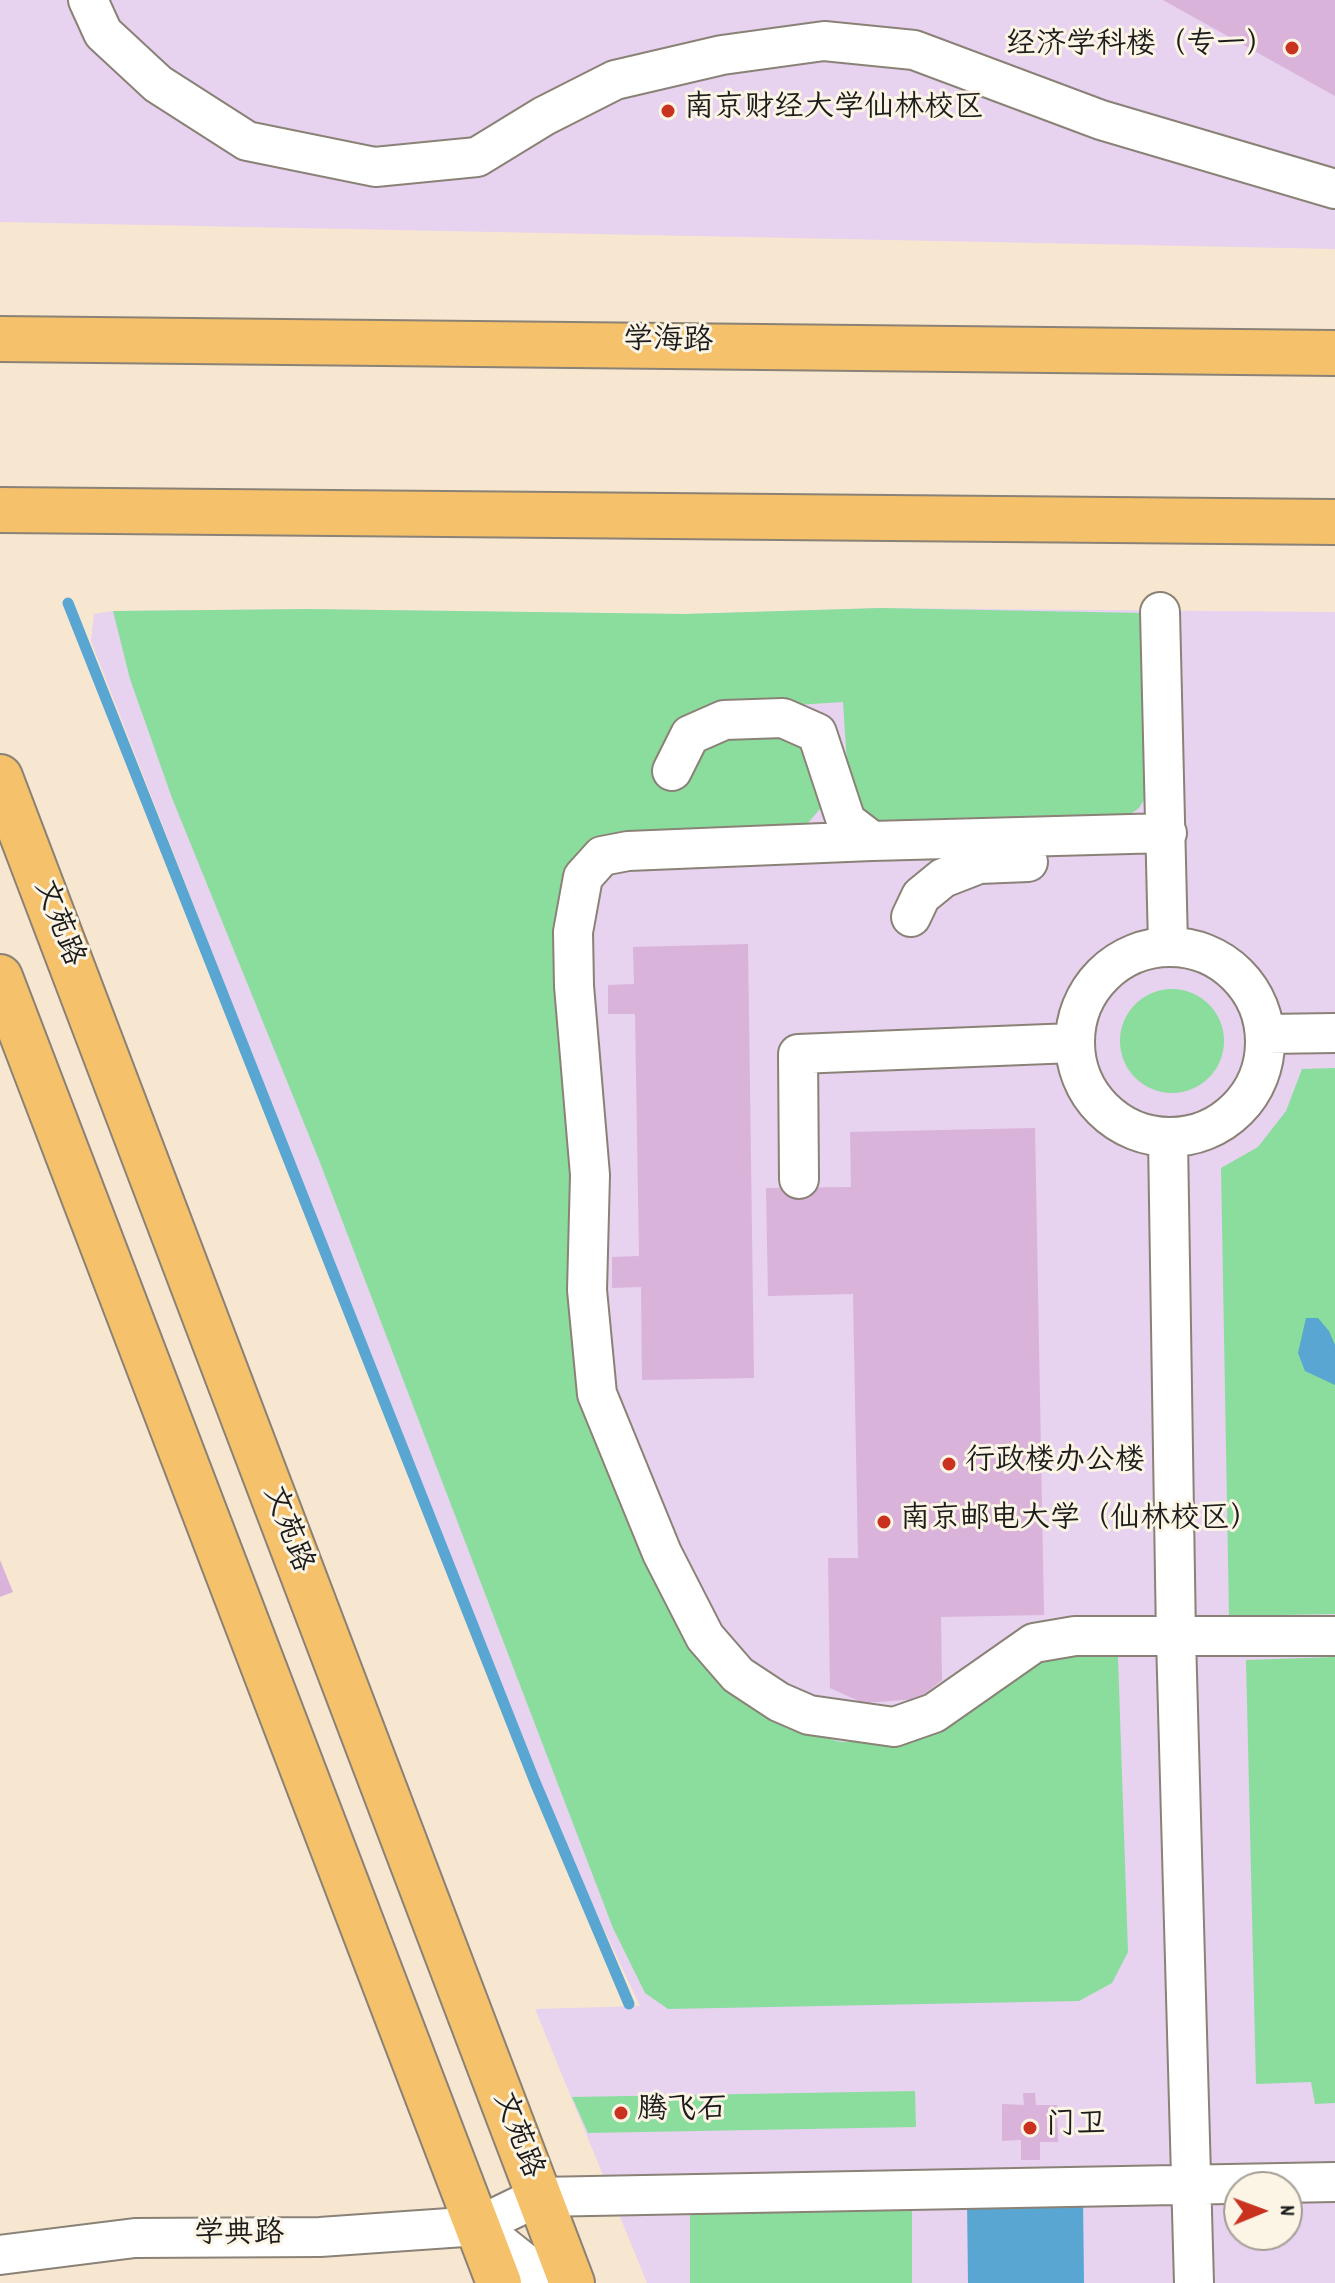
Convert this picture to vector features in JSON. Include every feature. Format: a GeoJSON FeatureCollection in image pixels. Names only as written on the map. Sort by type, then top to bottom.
{"type":"FeatureCollection","features":[{"type":"Feature","properties":{"kind":"main road","name":"学海路"},"geometry":{"type":"LineString","coordinates":[[0,339],[1335,353]]}},
{"type":"Feature","properties":{"kind":"main road"},"geometry":{"type":"LineString","coordinates":[[0,510],[1335,522]]}},
{"type":"Feature","properties":{"kind":"main road","name":"文苑路"},"geometry":{"type":"LineString","coordinates":[[0,777],[572,2283]]}},
{"type":"Feature","properties":{"kind":"main road"},"geometry":{"type":"LineString","coordinates":[[0,977],[499,2283]]}},
{"type":"Feature","properties":{"kind":"street"},"geometry":{"type":"LineString","coordinates":[[88,0],[103,33],[158,84],[247,141],[375,167],[477,157],[544,116],[615,80],[722,55],[824,41],[914,50],[1101,120],[1335,189]]}},
{"type":"Feature","properties":{"kind":"street"},"geometry":{"type":"LineString","coordinates":[[1160,612],[1168,945]]}},
{"type":"Feature","properties":{"kind":"street"},"geometry":{"type":"LineString","coordinates":[[672,771],[690,735],[724,720],[783,718],[817,733],[846,821],[872,841]]}},
{"type":"Feature","properties":{"kind":"street"},"geometry":{"type":"LineString","coordinates":[[1167,845],[872,841],[628,851],[602,856],[583,877],[573,932],[573,973],[587,1106],[591,1227],[587,1290],[597,1394],[662,1553],[705,1637],[738,1675],[779,1702],[809,1715],[894,1727],[934,1713],[1034,1643],[1075,1636],[1335,1636]]}},
{"type":"Feature","properties":{"kind":"street"},"geometry":{"type":"LineString","coordinates":[[911,917],[921,896],[943,878],[979,864],[1167,845]]}},
{"type":"Feature","properties":{"kind":"street"},"geometry":{"type":"LineString","coordinates":[[1168,945],[1217,957],[1253,992],[1267,1034],[1254,1089],[1246,1098],[1220,1125],[1168,1139],[1123,1127],[1087,1092],[1073,1043],[1086,995],[1120,959],[1168,945]]}},
{"type":"Feature","properties":{"kind":"street"},"geometry":{"type":"LineString","coordinates":[[1267,1034],[1335,1033]]}},
{"type":"Feature","properties":{"kind":"street"},"geometry":{"type":"LineString","coordinates":[[799,1179],[798,1054],[1073,1043]]}},
{"type":"Feature","properties":{"kind":"street"},"geometry":{"type":"LineString","coordinates":[[1168,1139],[1176,1638],[1194,2283]]}},
{"type":"Feature","properties":{"kind":"street"},"geometry":{"type":"LineString","coordinates":[[550,2283],[478,2226],[538,2197],[1335,2182]]}},
{"type":"Feature","properties":{"kind":"street","name":"学典路"},"geometry":{"type":"LineString","coordinates":[[0,2255],[135,2238],[320,2237],[478,2226]]}},
{"type":"Feature","properties":{"kind":"shaded area","name":"南京财经大学仙林校区"},"geometry":{"type":"Polygon","coordinates":[[[0,0],[1335,0],[1335,249],[0,222],[0,0]]]}},
{"type":"Feature","properties":{"kind":"shaded area","name":"南京邮电大学（仙林校区）"},"geometry":{"type":"Polygon","coordinates":[[[880,608],[1335,612],[1335,2283],[647,2283],[535,2009],[640,2006],[535,1782],[91,641],[94,614],[113,611],[307,609],[684,614],[880,608]]]}},
{"type":"Feature","properties":{"kind":"green space"},"geometry":{"type":"Polygon","coordinates":[[[880,608],[1142,613],[1149,792],[1139,808],[1122,820],[883,825],[856,814],[849,794],[843,702],[717,710],[666,751],[659,788],[685,785],[695,755],[712,738],[735,733],[802,739],[824,804],[808,823],[788,827],[590,849],[566,1040],[582,1392],[606,1469],[648,1558],[733,1689],[786,1728],[841,1742],[907,1741],[1025,1661],[1098,1652],[1118,1657],[1128,1952],[1112,1983],[1079,2001],[668,2009],[645,1993],[613,1928],[319,1160],[172,798],[130,679],[113,611],[307,609],[684,614],[880,608]]]}},
{"type":"Feature","properties":{"kind":"green space"},"geometry":{"type":"Polygon","coordinates":[[[1172,989],[1192,993],[1209,1004],[1220,1021],[1224,1041],[1220,1061],[1209,1078],[1192,1089],[1172,1093],[1152,1089],[1135,1078],[1124,1061],[1120,1041],[1124,1021],[1135,1004],[1152,993],[1172,989]]]}},
{"type":"Feature","properties":{"kind":"green space"},"geometry":{"type":"Polygon","coordinates":[[[1335,1068],[1335,1614],[1229,1616],[1221,1168],[1258,1147],[1286,1111],[1302,1069],[1335,1068]]]}},
{"type":"Feature","properties":{"kind":"green space"},"geometry":{"type":"Polygon","coordinates":[[[1335,1657],[1335,2103],[1315,2104],[1311,2082],[1256,2084],[1246,1660],[1335,1657]]]}},
{"type":"Feature","properties":{"kind":"green space"},"geometry":{"type":"Polygon","coordinates":[[[915,2091],[916,2127],[588,2133],[572,2097],[915,2091]]]}},
{"type":"Feature","properties":{"kind":"green space"},"geometry":{"type":"Polygon","coordinates":[[[912,2204],[912,2283],[690,2283],[690,2206],[912,2204]]]}},
{"type":"Feature","properties":{"kind":"water"},"geometry":{"type":"Polygon","coordinates":[[[1306,1318],[1318,1318],[1329,1331],[1335,1345],[1335,1385],[1305,1371],[1298,1353],[1306,1318]]]}},
{"type":"Feature","properties":{"kind":"water"},"geometry":{"type":"Polygon","coordinates":[[[1083,2198],[1084,2283],[968,2283],[967,2199],[1083,2198]]]}},
{"type":"Feature","properties":{"kind":"building","name":"经济学科楼（专一）"},"geometry":{"type":"Polygon","coordinates":[[[1163,0],[1335,0],[1335,96],[1163,0]]]}},
{"type":"Feature","properties":{"kind":"building"},"geometry":{"type":"Polygon","coordinates":[[[748,944],[754,1378],[642,1380],[641,1287],[612,1288],[612,1257],[639,1256],[635,1014],[608,1014],[608,985],[634,984],[633,947],[748,944]]]}},
{"type":"Feature","properties":{"kind":"building","name":"行政楼办公楼"},"geometry":{"type":"Polygon","coordinates":[[[1035,1128],[1044,1615],[941,1617],[942,1680],[918,1699],[863,1703],[830,1688],[828,1558],[858,1558],[853,1294],[768,1296],[766,1188],[851,1187],[850,1132],[1035,1128]]]}},
{"type":"Feature","properties":{"kind":"building"},"geometry":{"type":"Polygon","coordinates":[[[0,1560],[13,1592],[0,1597],[0,1560]]]}},
{"type":"Feature","properties":{"kind":"building","name":"门卫"},"geometry":{"type":"Polygon","coordinates":[[[1023,2093],[1035,2093],[1036,2105],[1057,2105],[1058,2142],[1040,2142],[1040,2160],[1021,2160],[1021,2140],[1002,2141],[1002,2104],[1024,2105],[1023,2093]]]}},
{"type":"Feature","properties":{"kind":"waterway"},"geometry":{"type":"LineString","coordinates":[[68,603],[535,1782],[629,2004]]}},
{"type":"Feature","properties":{"kind":"place","name":"经济学科楼（专一）"},"geometry":{"type":"Point","coordinates":[1292,48]}},
{"type":"Feature","properties":{"kind":"place","name":"南京财经大学仙林校区"},"geometry":{"type":"Point","coordinates":[668,111]}},
{"type":"Feature","properties":{"kind":"place","name":"行政楼办公楼"},"geometry":{"type":"Point","coordinates":[949,1464]}},
{"type":"Feature","properties":{"kind":"place","name":"南京邮电大学（仙林校区）"},"geometry":{"type":"Point","coordinates":[884,1522]}},
{"type":"Feature","properties":{"kind":"place","name":"腾飞石"},"geometry":{"type":"Point","coordinates":[621,2113]}},
{"type":"Feature","properties":{"kind":"place","name":"门卫"},"geometry":{"type":"Point","coordinates":[1030,2128]}}]}
